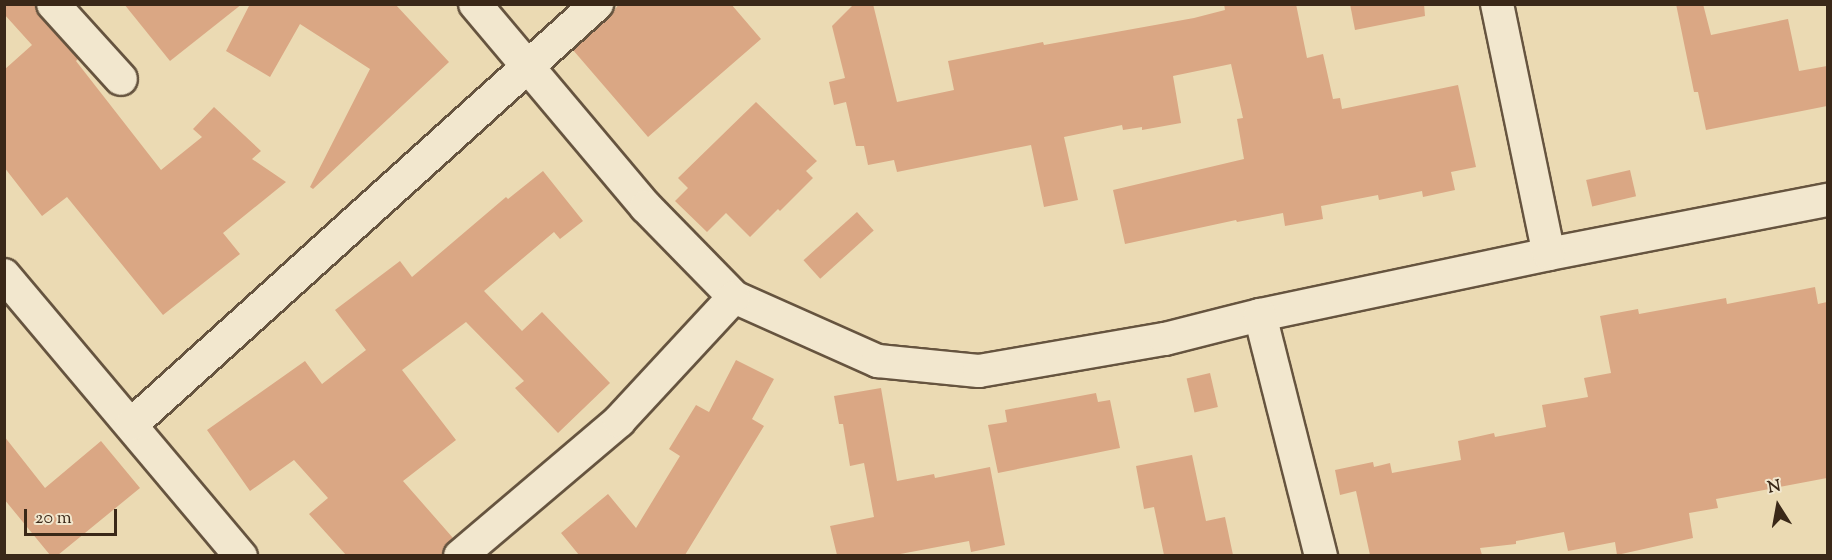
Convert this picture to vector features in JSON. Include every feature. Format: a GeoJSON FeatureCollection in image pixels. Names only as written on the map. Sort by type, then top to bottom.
{"type":"FeatureCollection","features":[{"type":"Feature","properties":{"kind":"street"},"geometry":{"type":"LineString","coordinates":[[53,4],[121,79]]}},
{"type":"Feature","properties":{"kind":"street"},"geometry":{"type":"LineString","coordinates":[[475,4],[646,207],[734,297],[878,361],[979,370],[1165,339],[1260,315],[1549,254],[1827,200]]}},
{"type":"Feature","properties":{"kind":"street"},"geometry":{"type":"LineString","coordinates":[[132,424],[597,4]]}},
{"type":"Feature","properties":{"kind":"street"},"geometry":{"type":"LineString","coordinates":[[1497,4],[1549,254]]}},
{"type":"Feature","properties":{"kind":"street"},"geometry":{"type":"LineString","coordinates":[[8,287],[132,424],[241,555]]}},
{"type":"Feature","properties":{"kind":"street"},"geometry":{"type":"LineString","coordinates":[[460,555],[619,421],[734,297]]}},
{"type":"Feature","properties":{"kind":"street"},"geometry":{"type":"LineString","coordinates":[[1260,315],[1321,555]]}},
{"type":"Feature","properties":{"kind":"building"},"geometry":{"type":"Polygon","coordinates":[[[4,4],[35,4],[40,16],[78,59],[76,61],[161,170],[202,137],[193,129],[214,107],[261,151],[252,159],[286,182],[223,233],[240,254],[163,315],[67,197],[42,216],[4,167],[4,70],[32,45],[4,14],[4,4]]]}},
{"type":"Feature","properties":{"kind":"building"},"geometry":{"type":"Polygon","coordinates":[[[124,4],[242,4],[170,61],[124,4]]]}},
{"type":"Feature","properties":{"kind":"building"},"geometry":{"type":"Polygon","coordinates":[[[250,4],[395,4],[449,62],[313,189],[310,187],[370,69],[300,24],[270,77],[226,51],[250,4]]]}},
{"type":"Feature","properties":{"kind":"building"},"geometry":{"type":"Polygon","coordinates":[[[619,4],[731,4],[761,39],[648,137],[573,50],[609,17],[619,4]]]}},
{"type":"Feature","properties":{"kind":"building"},"geometry":{"type":"Polygon","coordinates":[[[854,4],[873,4],[897,102],[954,90],[948,61],[1043,42],[1044,45],[1194,18],[1225,10],[1224,4],[1296,4],[1307,58],[1323,54],[1333,99],[1340,98],[1342,109],[1458,85],[1476,167],[1451,172],[1455,190],[1423,197],[1422,191],[1379,200],[1378,195],[1321,206],[1323,219],[1285,226],[1283,213],[1237,222],[1236,220],[1125,244],[1113,190],[1244,159],[1237,119],[1243,118],[1231,64],[1173,76],[1181,123],[1142,130],[1142,127],[1123,130],[1122,125],[1064,137],[1078,200],[1044,207],[1031,145],[897,172],[894,160],[868,165],[864,146],[856,146],[846,102],[834,105],[829,82],[845,78],[832,26],[854,4]]]}},
{"type":"Feature","properties":{"kind":"building"},"geometry":{"type":"Polygon","coordinates":[[[1350,4],[1424,4],[1425,16],[1355,30],[1350,4]]]}},
{"type":"Feature","properties":{"kind":"building"},"geometry":{"type":"Polygon","coordinates":[[[1676,4],[1703,4],[1711,35],[1788,19],[1799,71],[1827,66],[1827,106],[1706,130],[1698,92],[1694,92],[1676,4]]]}},
{"type":"Feature","properties":{"kind":"building"},"geometry":{"type":"Polygon","coordinates":[[[756,102],[817,161],[806,171],[813,178],[750,237],[726,213],[707,232],[675,201],[688,188],[678,178],[756,102]]]}},
{"type":"Feature","properties":{"kind":"building"},"geometry":{"type":"Polygon","coordinates":[[[1630,170],[1636,196],[1592,206],[1586,180],[1630,170]]]}},
{"type":"Feature","properties":{"kind":"building"},"geometry":{"type":"Polygon","coordinates":[[[543,171],[583,221],[560,239],[554,232],[484,291],[522,331],[542,312],[610,383],[558,433],[515,388],[524,381],[466,322],[402,370],[456,440],[403,481],[453,538],[443,549],[443,555],[346,555],[309,514],[328,498],[294,460],[250,491],[207,430],[305,361],[322,384],[366,350],[335,310],[400,261],[412,277],[506,197],[508,199],[543,171]]]}},
{"type":"Feature","properties":{"kind":"building"},"geometry":{"type":"Polygon","coordinates":[[[857,212],[874,231],[820,279],[803,260],[857,212]]]}},
{"type":"Feature","properties":{"kind":"building"},"geometry":{"type":"Polygon","coordinates":[[[1815,287],[1818,304],[1827,302],[1827,478],[1716,499],[1718,508],[1689,513],[1693,538],[1617,555],[1615,542],[1568,551],[1564,532],[1516,541],[1516,544],[1480,548],[1482,555],[1370,555],[1356,491],[1340,495],[1335,470],[1373,462],[1374,467],[1390,463],[1392,473],[1461,460],[1458,441],[1494,433],[1495,437],[1546,427],[1542,405],[1588,397],[1584,378],[1611,373],[1600,316],[1638,309],[1639,314],[1726,298],[1727,304],[1815,287]]]}},
{"type":"Feature","properties":{"kind":"building"},"geometry":{"type":"Polygon","coordinates":[[[736,360],[774,379],[752,419],[764,426],[685,555],[579,555],[561,533],[608,494],[636,528],[680,456],[669,449],[696,405],[709,412],[736,360]]]}},
{"type":"Feature","properties":{"kind":"building"},"geometry":{"type":"Polygon","coordinates":[[[1210,373],[1218,407],[1194,413],[1187,378],[1210,373]]]}},
{"type":"Feature","properties":{"kind":"building"},"geometry":{"type":"Polygon","coordinates":[[[881,388],[897,481],[934,474],[935,478],[990,467],[1005,545],[971,552],[969,541],[895,555],[837,555],[830,526],[874,517],[864,463],[850,466],[843,424],[839,424],[834,396],[881,388]]]}},
{"type":"Feature","properties":{"kind":"building"},"geometry":{"type":"Polygon","coordinates":[[[1096,393],[1098,402],[1110,400],[1120,448],[998,473],[988,425],[1007,422],[1005,410],[1096,393]]]}},
{"type":"Feature","properties":{"kind":"building"},"geometry":{"type":"Polygon","coordinates":[[[4,436],[45,488],[101,441],[140,488],[58,555],[50,555],[4,499],[4,436]]]}},
{"type":"Feature","properties":{"kind":"building"},"geometry":{"type":"Polygon","coordinates":[[[1192,455],[1206,521],[1225,517],[1233,555],[1164,555],[1154,507],[1144,509],[1136,466],[1192,455]]]}}]}
